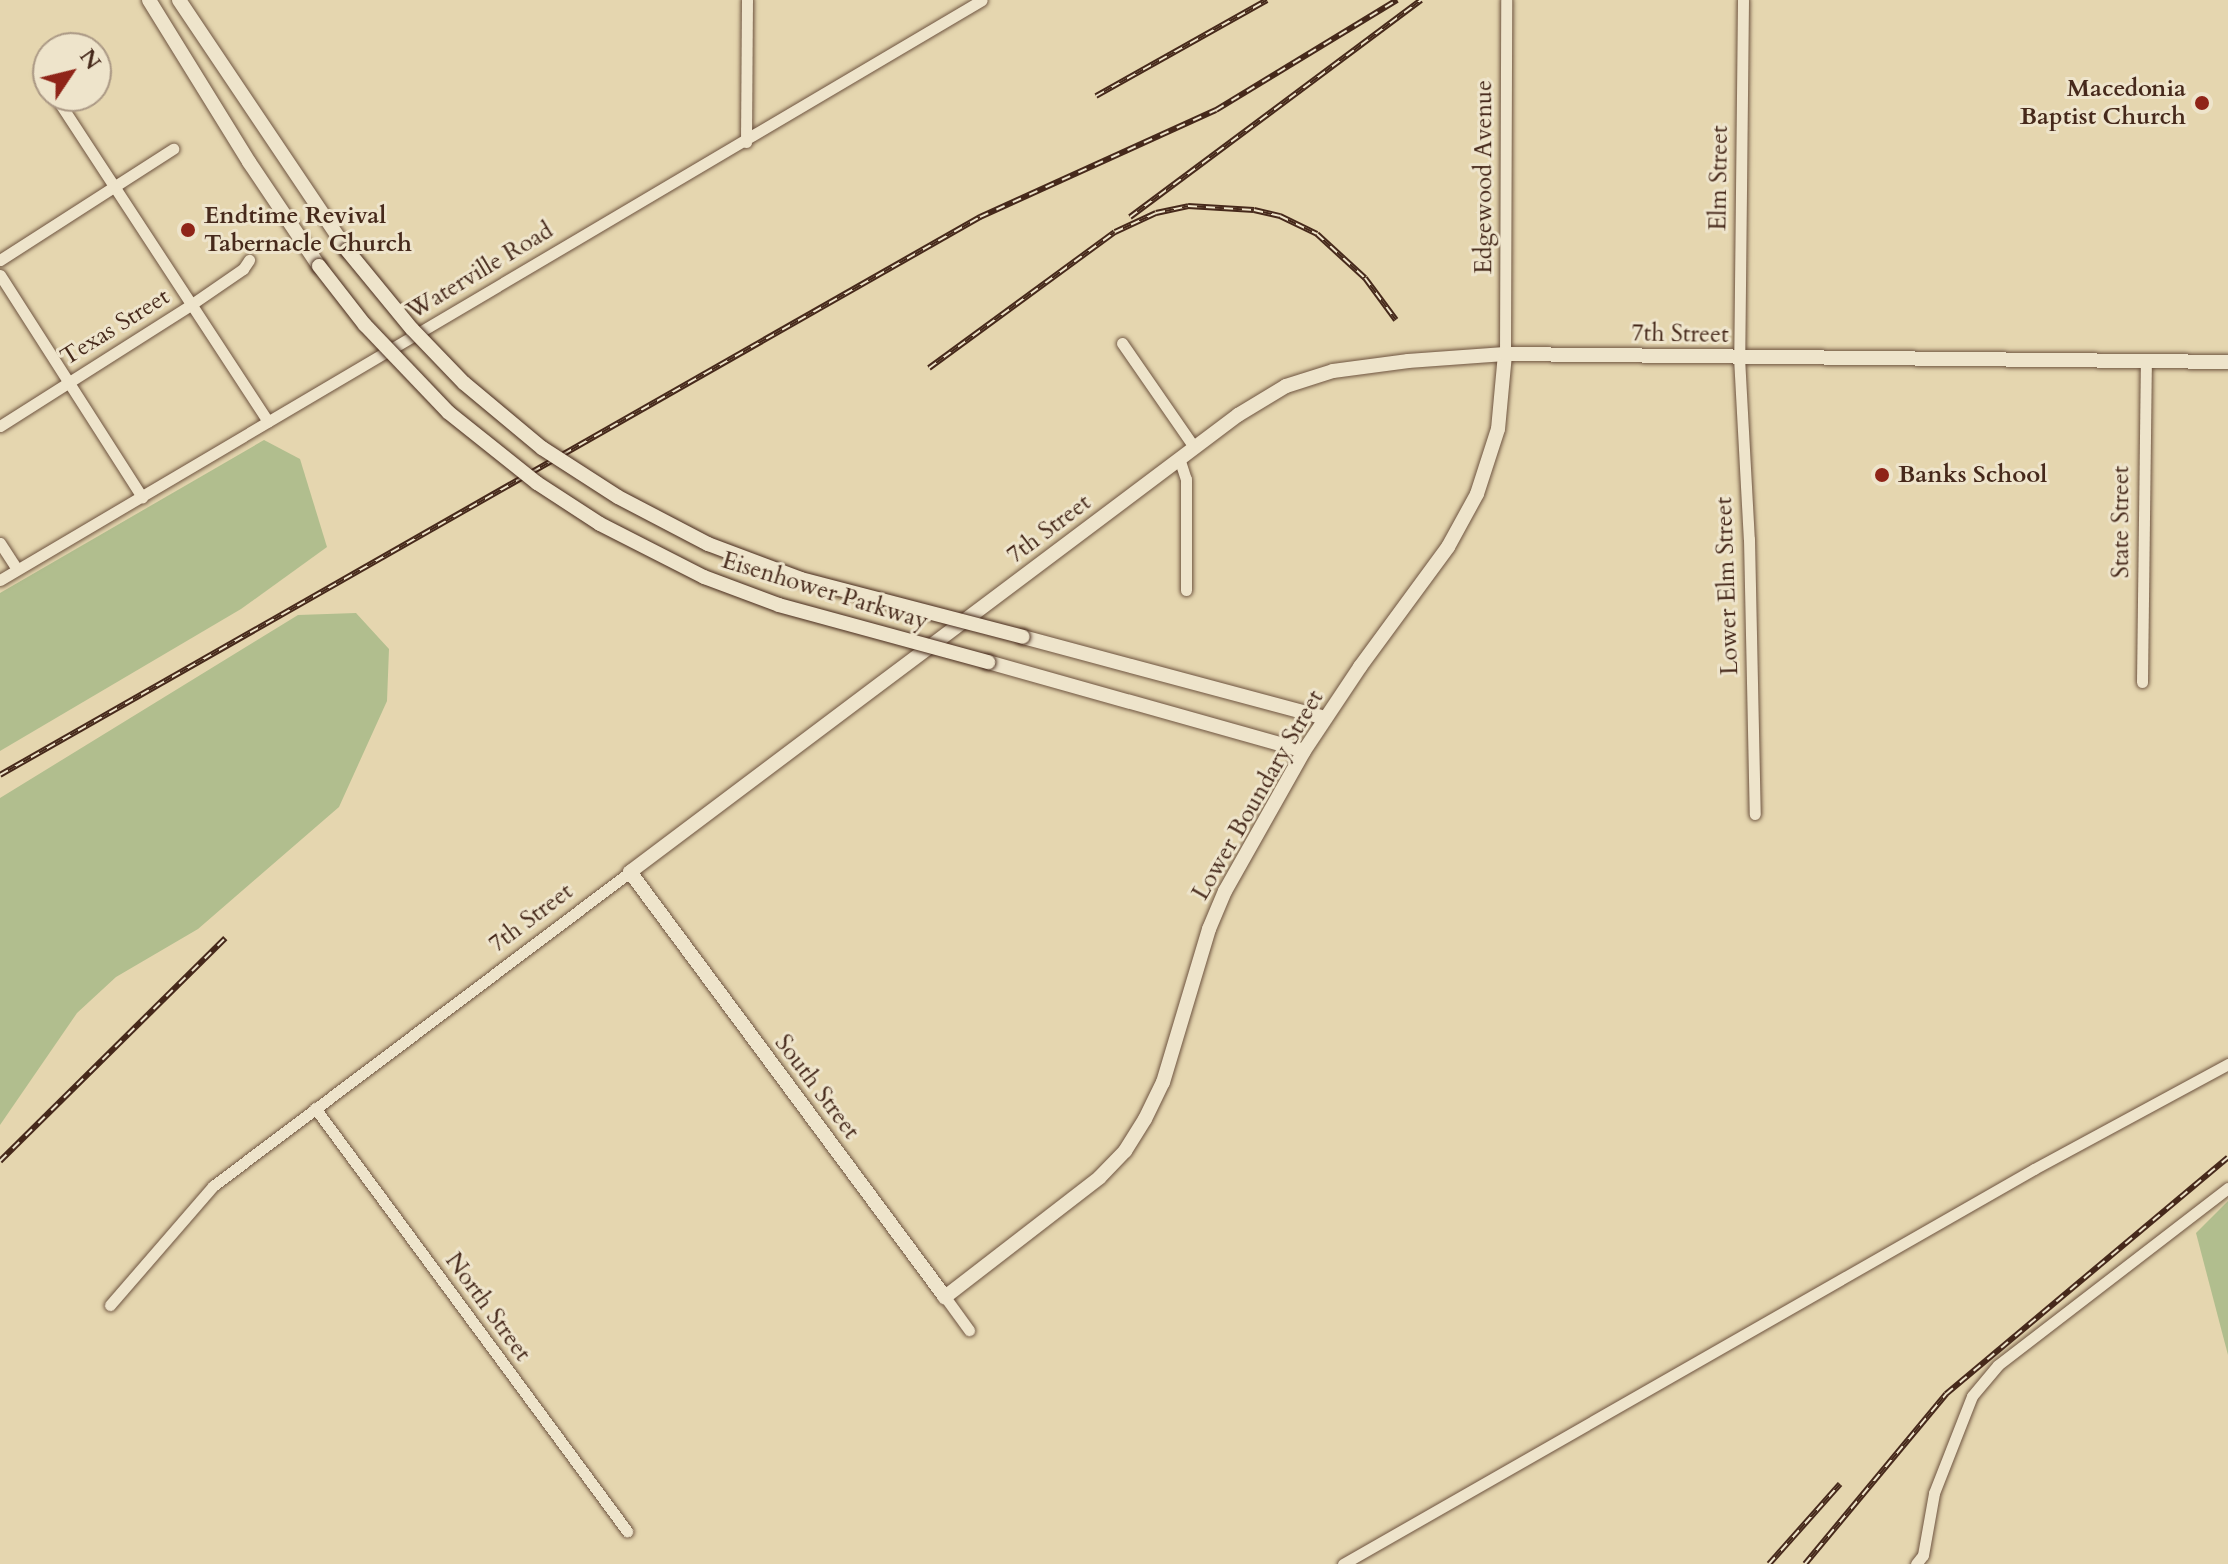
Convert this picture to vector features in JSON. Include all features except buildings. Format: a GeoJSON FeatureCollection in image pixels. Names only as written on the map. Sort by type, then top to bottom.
{"type":"FeatureCollection","features":[{"type":"Feature","properties":{"kind":"street","name":"Eisenhower Parkway"},"geometry":{"type":"LineString","coordinates":[[149,0],[249,162],[319,266],[365,325],[448,412],[503,458],[600,524],[704,577],[779,605],[1304,751]]}},
{"type":"Feature","properties":{"kind":"street","name":"Eisenhower Parkway"},"geometry":{"type":"LineString","coordinates":[[179,0],[347,250],[403,320],[464,383],[542,448],[618,497],[708,544],[801,579],[1325,718]]}},
{"type":"Feature","properties":{"kind":"street"},"geometry":{"type":"LineString","coordinates":[[746,142],[747,0]]}},
{"type":"Feature","properties":{"kind":"street","name":"Waterville Road"},"geometry":{"type":"LineString","coordinates":[[0,580],[982,0]]}},
{"type":"Feature","properties":{"kind":"street","name":"Edgewood Avenue"},"geometry":{"type":"LineString","coordinates":[[1505,354],[1506,0]]}},
{"type":"Feature","properties":{"kind":"street","name":"Elm Street"},"geometry":{"type":"LineString","coordinates":[[1739,357],[1743,0]]}},
{"type":"Feature","properties":{"kind":"street"},"geometry":{"type":"LineString","coordinates":[[66,112],[268,422]]}},
{"type":"Feature","properties":{"kind":"street"},"geometry":{"type":"LineString","coordinates":[[0,260],[173,149]]}},
{"type":"Feature","properties":{"kind":"street","name":"Texas Street"},"geometry":{"type":"LineString","coordinates":[[0,426],[192,304],[243,269],[249,260]]}},
{"type":"Feature","properties":{"kind":"street"},"geometry":{"type":"LineString","coordinates":[[0,275],[142,497]]}},
{"type":"Feature","properties":{"kind":"street"},"geometry":{"type":"LineString","coordinates":[[1122,343],[1194,447]]}},
{"type":"Feature","properties":{"kind":"street","name":"7th Street"},"geometry":{"type":"LineString","coordinates":[[110,1305],[213,1186],[1179,458],[1265,397],[1311,377],[1373,364],[1505,354],[2228,362]]}},
{"type":"Feature","properties":{"kind":"street","name":"Lower Boundary Street"},"geometry":{"type":"LineString","coordinates":[[945,1297],[1082,1192],[1125,1151],[1163,1082],[1214,913],[1325,718],[1427,579],[1462,524],[1492,453],[1504,388],[1505,354]]}},
{"type":"Feature","properties":{"kind":"street","name":"Lower Elm Street"},"geometry":{"type":"LineString","coordinates":[[1739,357],[1749,539],[1755,814]]}},
{"type":"Feature","properties":{"kind":"street","name":"State Street"},"geometry":{"type":"LineString","coordinates":[[2142,682],[2146,362]]}},
{"type":"Feature","properties":{"kind":"street"},"geometry":{"type":"LineString","coordinates":[[1179,458],[1186,479],[1186,590]]}},
{"type":"Feature","properties":{"kind":"street"},"geometry":{"type":"LineString","coordinates":[[0,543],[17,569]]}},
{"type":"Feature","properties":{"kind":"street","name":"South Street"},"geometry":{"type":"LineString","coordinates":[[630,872],[969,1330]]}},
{"type":"Feature","properties":{"kind":"street"},"geometry":{"type":"LineString","coordinates":[[1343,1564],[2034,1169],[2228,1064]]}},
{"type":"Feature","properties":{"kind":"street","name":"North Street"},"geometry":{"type":"LineString","coordinates":[[315,1108],[627,1531]]}},
{"type":"Feature","properties":{"kind":"street"},"geometry":{"type":"LineString","coordinates":[[1916,1564],[1923,1555],[1934,1493],[1972,1396],[1998,1365],[2228,1188]]}},
{"type":"Feature","properties":{"kind":"green space"},"geometry":{"type":"Polygon","coordinates":[[[264,440],[300,459],[327,547],[241,609],[0,751],[0,593],[264,440]]]}},
{"type":"Feature","properties":{"kind":"green space"},"geometry":{"type":"Polygon","coordinates":[[[356,613],[389,649],[387,701],[339,807],[198,929],[116,977],[77,1013],[0,1125],[0,798],[298,615],[356,613]]]}},
{"type":"Feature","properties":{"kind":"green space"},"geometry":{"type":"Polygon","coordinates":[[[2228,1201],[2228,1355],[2196,1233],[2228,1201]]]}},
{"type":"Feature","properties":{"kind":"railway"},"geometry":{"type":"LineString","coordinates":[[1096,96],[1267,0]]}},
{"type":"Feature","properties":{"kind":"railway"},"geometry":{"type":"LineString","coordinates":[[0,775],[980,217],[1216,110],[1397,0]]}},
{"type":"Feature","properties":{"kind":"railway"},"geometry":{"type":"LineString","coordinates":[[1130,217],[1421,0]]}},
{"type":"Feature","properties":{"kind":"railway"},"geometry":{"type":"LineString","coordinates":[[929,368],[1115,232],[1156,213],[1188,206],[1254,210],[1280,216],[1317,234],[1365,278],[1396,320]]}},
{"type":"Feature","properties":{"kind":"railway"},"geometry":{"type":"LineString","coordinates":[[0,1161],[225,938]]}},
{"type":"Feature","properties":{"kind":"railway"},"geometry":{"type":"LineString","coordinates":[[1805,1564],[1946,1394],[2228,1157]]}},
{"type":"Feature","properties":{"kind":"railway"},"geometry":{"type":"LineString","coordinates":[[1769,1564],[1840,1484]]}},
{"type":"Feature","properties":{"kind":"place","name":"Macedonia Baptist Church"},"geometry":{"type":"Point","coordinates":[2202,103]}},
{"type":"Feature","properties":{"kind":"place","name":"Endtime Revival Tabernacle Church"},"geometry":{"type":"Point","coordinates":[188,230]}},
{"type":"Feature","properties":{"kind":"place","name":"Banks School"},"geometry":{"type":"Point","coordinates":[1882,475]}}]}
